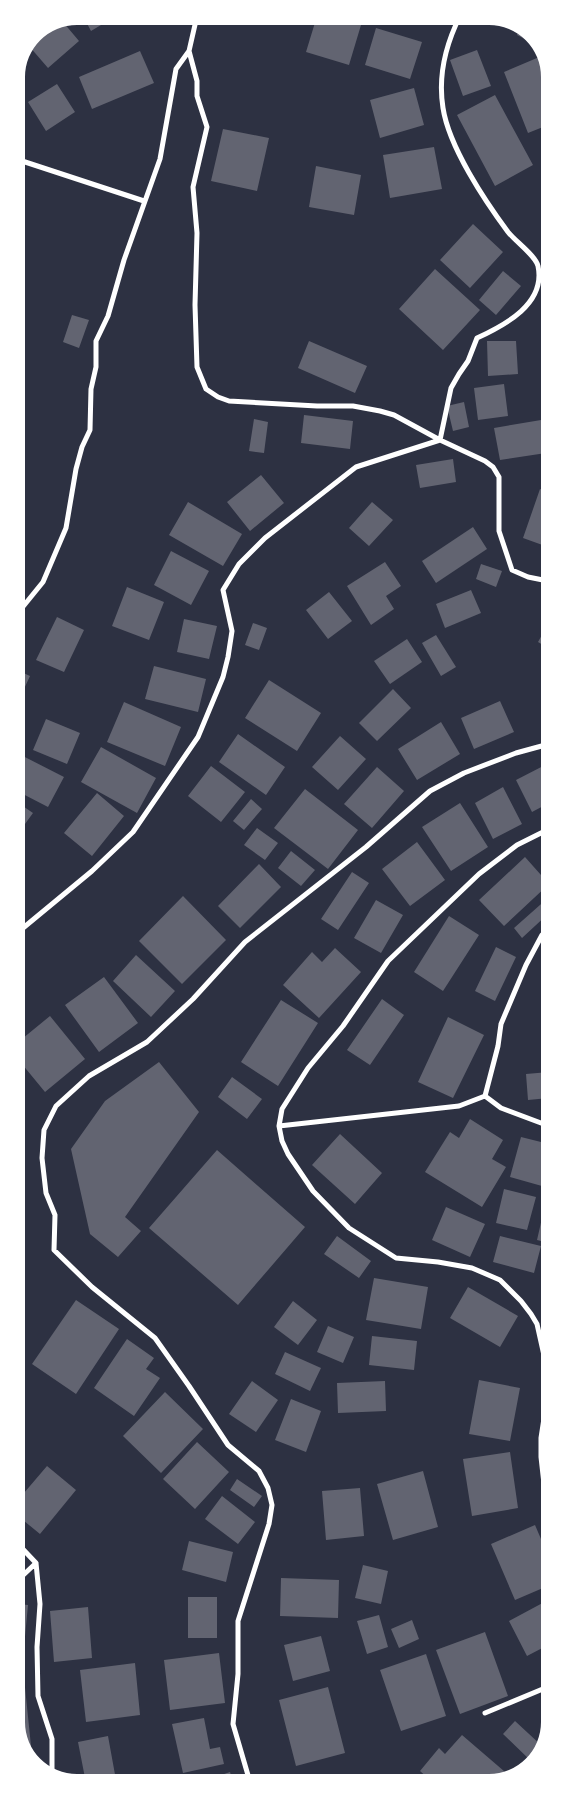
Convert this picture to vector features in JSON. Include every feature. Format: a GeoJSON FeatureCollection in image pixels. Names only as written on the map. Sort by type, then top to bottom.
{"type":"FeatureCollection","features":[{"type":"Feature","properties":{"kind":"street"},"geometry":{"type":"LineString","coordinates":[[25,604],[43,582],[66,528],[76,469],[82,447],[90,430],[91,389],[96,367],[96,341],[108,316],[124,260],[160,159],[176,69],[189,51],[195,25]]}},
{"type":"Feature","properties":{"kind":"street"},"geometry":{"type":"LineString","coordinates":[[440,440],[451,388],[468,361],[477,338],[500,328],[523,311],[534,296],[540,279],[538,263],[509,234],[486,199],[466,167],[446,121],[442,106],[442,86],[446,49],[456,25]]}},
{"type":"Feature","properties":{"kind":"street"},"geometry":{"type":"LineString","coordinates":[[189,51],[198,80],[197,96],[207,127],[193,187],[197,233],[194,305],[196,366],[206,389],[218,397],[229,401],[353,406],[380,410],[394,415],[440,440],[480,458],[493,467],[499,477],[500,531],[512,570],[528,577],[541,580]]}},
{"type":"Feature","properties":{"kind":"street"},"geometry":{"type":"LineString","coordinates":[[25,163],[144,201]]}},
{"type":"Feature","properties":{"kind":"street"},"geometry":{"type":"LineString","coordinates":[[25,926],[92,871],[133,832],[198,737],[223,677],[228,657],[232,631],[223,590],[239,564],[287,520],[356,466],[440,440]]}},
{"type":"Feature","properties":{"kind":"street"},"geometry":{"type":"LineString","coordinates":[[248,1774],[233,1724],[238,1674],[238,1621],[269,1524],[272,1505],[268,1488],[259,1470],[228,1445],[155,1338],[92,1287],[54,1250],[55,1215],[46,1193],[42,1158],[44,1130],[56,1106],[73,1090],[89,1076],[147,1042],[193,999],[245,942],[366,847],[430,791],[473,770],[516,753],[541,746]]}},
{"type":"Feature","properties":{"kind":"street"},"geometry":{"type":"LineString","coordinates":[[541,833],[517,845],[479,874],[388,961],[343,1026],[308,1068],[282,1109],[279,1126],[288,1154],[308,1184],[349,1228],[396,1258],[438,1262],[472,1268],[500,1280],[531,1314],[537,1324],[541,1342]]}},
{"type":"Feature","properties":{"kind":"street"},"geometry":{"type":"LineString","coordinates":[[485,1096],[498,1046],[501,1024],[526,965],[541,937]]}},
{"type":"Feature","properties":{"kind":"street"},"geometry":{"type":"LineString","coordinates":[[279,1126],[459,1106],[485,1096]]}},
{"type":"Feature","properties":{"kind":"street"},"geometry":{"type":"LineString","coordinates":[[485,1096],[501,1108],[541,1123]]}},
{"type":"Feature","properties":{"kind":"street"},"geometry":{"type":"LineString","coordinates":[[541,1438],[541,1457]]}},
{"type":"Feature","properties":{"kind":"street"},"geometry":{"type":"LineString","coordinates":[[25,1551],[36,1563],[40,1604],[37,1647],[38,1696],[52,1739],[52,1768]]}},
{"type":"Feature","properties":{"kind":"street"},"geometry":{"type":"LineString","coordinates":[[25,1573],[36,1563]]}},
{"type":"Feature","properties":{"kind":"street"},"geometry":{"type":"LineString","coordinates":[[486,1714],[541,1690]]}},
{"type":"Feature","properties":{"kind":"building"},"geometry":{"type":"Polygon","coordinates":[[[88,25],[101,25],[91,31],[88,25]]]}},
{"type":"Feature","properties":{"kind":"building"},"geometry":{"type":"Polygon","coordinates":[[[314,25],[361,25],[349,65],[306,52],[314,25]]]}},
{"type":"Feature","properties":{"kind":"building"},"geometry":{"type":"Polygon","coordinates":[[[66,26],[79,41],[48,68],[33,50],[40,40],[48,34],[66,26]]]}},
{"type":"Feature","properties":{"kind":"building"},"geometry":{"type":"Polygon","coordinates":[[[376,28],[422,42],[410,79],[365,65],[376,28]]]}},
{"type":"Feature","properties":{"kind":"building"},"geometry":{"type":"Polygon","coordinates":[[[477,50],[491,86],[463,96],[450,60],[477,50]]]}},
{"type":"Feature","properties":{"kind":"building"},"geometry":{"type":"Polygon","coordinates":[[[140,51],[154,83],[92,109],[79,77],[140,51]]]}},
{"type":"Feature","properties":{"kind":"building"},"geometry":{"type":"Polygon","coordinates":[[[537,58],[541,70],[541,128],[528,133],[504,72],[537,58]]]}},
{"type":"Feature","properties":{"kind":"building"},"geometry":{"type":"Polygon","coordinates":[[[57,84],[75,112],[46,131],[28,102],[57,84]]]}},
{"type":"Feature","properties":{"kind":"building"},"geometry":{"type":"Polygon","coordinates":[[[414,88],[424,125],[380,138],[370,100],[414,88]]]}},
{"type":"Feature","properties":{"kind":"building"},"geometry":{"type":"Polygon","coordinates":[[[495,95],[533,165],[495,186],[457,115],[495,95]]]}},
{"type":"Feature","properties":{"kind":"building"},"geometry":{"type":"Polygon","coordinates":[[[223,129],[269,138],[257,191],[211,181],[223,129]]]}},
{"type":"Feature","properties":{"kind":"building"},"geometry":{"type":"Polygon","coordinates":[[[434,147],[442,189],[390,198],[383,155],[434,147]]]}},
{"type":"Feature","properties":{"kind":"building"},"geometry":{"type":"Polygon","coordinates":[[[316,166],[361,175],[354,215],[309,207],[316,166]]]}},
{"type":"Feature","properties":{"kind":"building"},"geometry":{"type":"Polygon","coordinates":[[[473,224],[503,252],[470,288],[440,260],[473,224]]]}},
{"type":"Feature","properties":{"kind":"building"},"geometry":{"type":"Polygon","coordinates":[[[435,269],[480,310],[443,350],[399,309],[435,269]]]}},
{"type":"Feature","properties":{"kind":"building"},"geometry":{"type":"Polygon","coordinates":[[[503,271],[521,286],[496,315],[479,300],[503,271]]]}},
{"type":"Feature","properties":{"kind":"building"},"geometry":{"type":"Polygon","coordinates":[[[72,315],[89,320],[79,348],[63,342],[72,315]]]}},
{"type":"Feature","properties":{"kind":"building"},"geometry":{"type":"Polygon","coordinates":[[[309,341],[367,366],[355,393],[298,368],[309,341]]]}},
{"type":"Feature","properties":{"kind":"building"},"geometry":{"type":"Polygon","coordinates":[[[487,341],[516,341],[518,374],[488,376],[487,341]]]}},
{"type":"Feature","properties":{"kind":"building"},"geometry":{"type":"Polygon","coordinates":[[[504,384],[508,416],[478,420],[474,388],[504,384]]]}},
{"type":"Feature","properties":{"kind":"building"},"geometry":{"type":"Polygon","coordinates":[[[464,402],[469,427],[453,431],[447,406],[464,402]]]}},
{"type":"Feature","properties":{"kind":"building"},"geometry":{"type":"Polygon","coordinates":[[[304,415],[353,421],[350,449],[301,443],[304,415]]]}},
{"type":"Feature","properties":{"kind":"building"},"geometry":{"type":"Polygon","coordinates":[[[254,419],[268,422],[264,453],[249,451],[254,419]]]}},
{"type":"Feature","properties":{"kind":"building"},"geometry":{"type":"Polygon","coordinates":[[[541,420],[541,454],[500,460],[494,428],[541,420]]]}},
{"type":"Feature","properties":{"kind":"building"},"geometry":{"type":"Polygon","coordinates":[[[453,459],[456,482],[420,488],[416,465],[453,459]]]}},
{"type":"Feature","properties":{"kind":"building"},"geometry":{"type":"Polygon","coordinates":[[[261,475],[284,503],[250,531],[227,502],[261,475]]]}},
{"type":"Feature","properties":{"kind":"building"},"geometry":{"type":"Polygon","coordinates":[[[540,489],[541,544],[523,538],[540,489]]]}},
{"type":"Feature","properties":{"kind":"building"},"geometry":{"type":"Polygon","coordinates":[[[188,502],[242,534],[223,566],[169,535],[188,502]]]}},
{"type":"Feature","properties":{"kind":"building"},"geometry":{"type":"Polygon","coordinates":[[[372,502],[393,520],[369,546],[349,528],[372,502]]]}},
{"type":"Feature","properties":{"kind":"building"},"geometry":{"type":"Polygon","coordinates":[[[473,527],[487,549],[436,583],[422,561],[473,527]]]}},
{"type":"Feature","properties":{"kind":"building"},"geometry":{"type":"Polygon","coordinates":[[[171,551],[209,571],[191,605],[154,585],[171,551]]]}},
{"type":"Feature","properties":{"kind":"building"},"geometry":{"type":"Polygon","coordinates":[[[385,562],[401,586],[386,596],[394,609],[371,625],[347,586],[385,562]]]}},
{"type":"Feature","properties":{"kind":"building"},"geometry":{"type":"Polygon","coordinates":[[[481,564],[502,571],[496,587],[476,579],[481,564]]]}},
{"type":"Feature","properties":{"kind":"building"},"geometry":{"type":"Polygon","coordinates":[[[127,587],[164,602],[149,640],[112,626],[127,587]]]}},
{"type":"Feature","properties":{"kind":"building"},"geometry":{"type":"Polygon","coordinates":[[[471,590],[481,613],[445,628],[436,604],[471,590]]]}},
{"type":"Feature","properties":{"kind":"building"},"geometry":{"type":"Polygon","coordinates":[[[329,592],[352,621],[328,639],[306,610],[329,592]]]}},
{"type":"Feature","properties":{"kind":"building"},"geometry":{"type":"Polygon","coordinates":[[[57,617],[84,630],[64,672],[36,660],[57,617]]]}},
{"type":"Feature","properties":{"kind":"building"},"geometry":{"type":"Polygon","coordinates":[[[184,619],[217,626],[209,659],[177,652],[184,619]]]}},
{"type":"Feature","properties":{"kind":"building"},"geometry":{"type":"Polygon","coordinates":[[[253,623],[267,628],[259,650],[245,645],[253,623]]]}},
{"type":"Feature","properties":{"kind":"building"},"geometry":{"type":"Polygon","coordinates":[[[436,635],[456,667],[441,676],[422,643],[436,635]]]}},
{"type":"Feature","properties":{"kind":"building"},"geometry":{"type":"Polygon","coordinates":[[[407,639],[422,662],[390,684],[374,661],[407,639]]]}},
{"type":"Feature","properties":{"kind":"building"},"geometry":{"type":"Polygon","coordinates":[[[154,666],[206,679],[198,712],[145,699],[154,666]]]}},
{"type":"Feature","properties":{"kind":"building"},"geometry":{"type":"Polygon","coordinates":[[[25,674],[30,676],[25,687],[25,674]]]}},
{"type":"Feature","properties":{"kind":"building"},"geometry":{"type":"Polygon","coordinates":[[[269,680],[321,713],[297,751],[245,718],[269,680]]]}},
{"type":"Feature","properties":{"kind":"building"},"geometry":{"type":"Polygon","coordinates":[[[393,689],[411,708],[377,741],[359,723],[393,689]]]}},
{"type":"Feature","properties":{"kind":"building"},"geometry":{"type":"Polygon","coordinates":[[[500,701],[514,732],[474,749],[461,718],[500,701]]]}},
{"type":"Feature","properties":{"kind":"building"},"geometry":{"type":"Polygon","coordinates":[[[124,702],[181,727],[165,766],[107,742],[124,702]]]}},
{"type":"Feature","properties":{"kind":"building"},"geometry":{"type":"Polygon","coordinates":[[[46,719],[80,733],[67,764],[33,750],[46,719]]]}},
{"type":"Feature","properties":{"kind":"building"},"geometry":{"type":"Polygon","coordinates":[[[441,722],[460,754],[417,780],[398,749],[441,722]]]}},
{"type":"Feature","properties":{"kind":"building"},"geometry":{"type":"Polygon","coordinates":[[[238,734],[285,767],[266,795],[219,762],[238,734]]]}},
{"type":"Feature","properties":{"kind":"building"},"geometry":{"type":"Polygon","coordinates":[[[340,736],[366,759],[338,790],[312,767],[340,736]]]}},
{"type":"Feature","properties":{"kind":"building"},"geometry":{"type":"Polygon","coordinates":[[[101,747],[156,778],[137,813],[81,782],[101,747]]]}},
{"type":"Feature","properties":{"kind":"building"},"geometry":{"type":"Polygon","coordinates":[[[25,757],[64,777],[48,807],[25,795],[25,757]]]}},
{"type":"Feature","properties":{"kind":"building"},"geometry":{"type":"Polygon","coordinates":[[[211,766],[245,792],[221,822],[188,796],[211,766]]]}},
{"type":"Feature","properties":{"kind":"building"},"geometry":{"type":"Polygon","coordinates":[[[377,767],[404,791],[372,828],[344,804],[377,767]]]}},
{"type":"Feature","properties":{"kind":"building"},"geometry":{"type":"Polygon","coordinates":[[[541,767],[541,807],[532,812],[516,780],[541,767]]]}},
{"type":"Feature","properties":{"kind":"building"},"geometry":{"type":"Polygon","coordinates":[[[503,787],[522,824],[493,839],[475,803],[503,787]]]}},
{"type":"Feature","properties":{"kind":"building"},"geometry":{"type":"Polygon","coordinates":[[[305,789],[358,830],[328,869],[274,828],[305,789]]]}},
{"type":"Feature","properties":{"kind":"building"},"geometry":{"type":"Polygon","coordinates":[[[97,793],[124,816],[92,856],[64,833],[97,793]]]}},
{"type":"Feature","properties":{"kind":"building"},"geometry":{"type":"Polygon","coordinates":[[[251,799],[262,809],[244,830],[233,821],[251,799]]]}},
{"type":"Feature","properties":{"kind":"building"},"geometry":{"type":"Polygon","coordinates":[[[460,803],[488,847],[451,871],[422,827],[460,803]]]}},
{"type":"Feature","properties":{"kind":"building"},"geometry":{"type":"Polygon","coordinates":[[[25,808],[33,813],[25,824],[25,808]]]}},
{"type":"Feature","properties":{"kind":"building"},"geometry":{"type":"Polygon","coordinates":[[[257,828],[278,843],[265,860],[244,845],[257,828]]]}},
{"type":"Feature","properties":{"kind":"building"},"geometry":{"type":"Polygon","coordinates":[[[417,842],[445,880],[410,906],[382,869],[417,842]]]}},
{"type":"Feature","properties":{"kind":"building"},"geometry":{"type":"Polygon","coordinates":[[[291,851],[315,870],[301,886],[278,868],[291,851]]]}},
{"type":"Feature","properties":{"kind":"building"},"geometry":{"type":"Polygon","coordinates":[[[525,857],[541,875],[541,891],[504,926],[479,900],[525,857]]]}},
{"type":"Feature","properties":{"kind":"building"},"geometry":{"type":"Polygon","coordinates":[[[259,864],[281,887],[240,928],[218,906],[259,864]]]}},
{"type":"Feature","properties":{"kind":"building"},"geometry":{"type":"Polygon","coordinates":[[[352,872],[369,883],[338,930],[321,919],[352,872]]]}},
{"type":"Feature","properties":{"kind":"building"},"geometry":{"type":"Polygon","coordinates":[[[183,896],[226,940],[182,984],[139,941],[183,896]]]}},
{"type":"Feature","properties":{"kind":"building"},"geometry":{"type":"Polygon","coordinates":[[[376,900],[403,915],[381,953],[354,938],[376,900]]]}},
{"type":"Feature","properties":{"kind":"building"},"geometry":{"type":"Polygon","coordinates":[[[541,904],[541,920],[522,938],[514,928],[541,904]]]}},
{"type":"Feature","properties":{"kind":"building"},"geometry":{"type":"Polygon","coordinates":[[[449,916],[479,935],[443,991],[414,972],[449,916]]]}},
{"type":"Feature","properties":{"kind":"building"},"geometry":{"type":"Polygon","coordinates":[[[496,947],[516,957],[495,1001],[475,991],[496,947]]]}},
{"type":"Feature","properties":{"kind":"building"},"geometry":{"type":"Polygon","coordinates":[[[335,948],[361,972],[319,1018],[283,985],[312,952],[322,962],[335,948]]]}},
{"type":"Feature","properties":{"kind":"building"},"geometry":{"type":"Polygon","coordinates":[[[136,955],[175,991],[151,1017],[113,981],[136,955]]]}},
{"type":"Feature","properties":{"kind":"building"},"geometry":{"type":"Polygon","coordinates":[[[104,977],[138,1023],[99,1052],[65,1005],[104,977]]]}},
{"type":"Feature","properties":{"kind":"building"},"geometry":{"type":"Polygon","coordinates":[[[382,999],[404,1015],[370,1065],[347,1050],[382,999]]]}},
{"type":"Feature","properties":{"kind":"building"},"geometry":{"type":"Polygon","coordinates":[[[281,1000],[318,1023],[278,1086],[241,1062],[281,1000]]]}},
{"type":"Feature","properties":{"kind":"building"},"geometry":{"type":"Polygon","coordinates":[[[50,1016],[85,1059],[45,1092],[25,1068],[25,1036],[50,1016]]]}},
{"type":"Feature","properties":{"kind":"building"},"geometry":{"type":"Polygon","coordinates":[[[448,1017],[484,1035],[453,1098],[418,1082],[448,1017]]]}},
{"type":"Feature","properties":{"kind":"building"},"geometry":{"type":"Polygon","coordinates":[[[159,1062],[199,1112],[125,1217],[141,1231],[118,1257],[90,1234],[71,1149],[105,1101],[159,1062]]]}},
{"type":"Feature","properties":{"kind":"building"},"geometry":{"type":"Polygon","coordinates":[[[541,1073],[541,1099],[528,1100],[526,1074],[541,1073]]]}},
{"type":"Feature","properties":{"kind":"building"},"geometry":{"type":"Polygon","coordinates":[[[232,1077],[262,1099],[247,1119],[218,1097],[232,1077]]]}},
{"type":"Feature","properties":{"kind":"building"},"geometry":{"type":"Polygon","coordinates":[[[470,1119],[503,1140],[492,1159],[506,1167],[482,1207],[425,1172],[450,1132],[459,1138],[470,1119]]]}},
{"type":"Feature","properties":{"kind":"building"},"geometry":{"type":"Polygon","coordinates":[[[340,1134],[382,1173],[355,1204],[312,1165],[340,1134]]]}},
{"type":"Feature","properties":{"kind":"building"},"geometry":{"type":"Polygon","coordinates":[[[521,1137],[541,1142],[541,1186],[510,1177],[521,1137]]]}},
{"type":"Feature","properties":{"kind":"building"},"geometry":{"type":"Polygon","coordinates":[[[217,1150],[305,1227],[238,1305],[149,1228],[217,1150]]]}},
{"type":"Feature","properties":{"kind":"building"},"geometry":{"type":"Polygon","coordinates":[[[504,1189],[536,1197],[527,1230],[496,1223],[504,1189]]]}},
{"type":"Feature","properties":{"kind":"building"},"geometry":{"type":"Polygon","coordinates":[[[446,1207],[485,1224],[470,1257],[432,1240],[446,1207]]]}},
{"type":"Feature","properties":{"kind":"building"},"geometry":{"type":"Polygon","coordinates":[[[541,1222],[541,1241],[537,1240],[541,1222]]]}},
{"type":"Feature","properties":{"kind":"building"},"geometry":{"type":"Polygon","coordinates":[[[337,1236],[371,1261],[359,1278],[324,1254],[337,1236]]]}},
{"type":"Feature","properties":{"kind":"building"},"geometry":{"type":"Polygon","coordinates":[[[500,1236],[541,1246],[534,1273],[493,1262],[500,1236]]]}},
{"type":"Feature","properties":{"kind":"building"},"geometry":{"type":"Polygon","coordinates":[[[374,1278],[428,1287],[421,1329],[366,1320],[374,1278]]]}},
{"type":"Feature","properties":{"kind":"building"},"geometry":{"type":"Polygon","coordinates":[[[468,1287],[518,1316],[500,1347],[450,1318],[468,1287]]]}},
{"type":"Feature","properties":{"kind":"building"},"geometry":{"type":"Polygon","coordinates":[[[76,1300],[119,1329],[76,1394],[32,1364],[76,1300]]]}},
{"type":"Feature","properties":{"kind":"building"},"geometry":{"type":"Polygon","coordinates":[[[293,1301],[317,1320],[298,1345],[274,1327],[293,1301]]]}},
{"type":"Feature","properties":{"kind":"building"},"geometry":{"type":"Polygon","coordinates":[[[328,1326],[354,1337],[343,1363],[317,1352],[328,1326]]]}},
{"type":"Feature","properties":{"kind":"building"},"geometry":{"type":"Polygon","coordinates":[[[372,1336],[417,1341],[414,1370],[369,1365],[372,1336]]]}},
{"type":"Feature","properties":{"kind":"building"},"geometry":{"type":"Polygon","coordinates":[[[127,1339],[154,1358],[146,1369],[160,1378],[134,1416],[94,1388],[127,1339]]]}},
{"type":"Feature","properties":{"kind":"building"},"geometry":{"type":"Polygon","coordinates":[[[285,1352],[321,1368],[310,1391],[275,1374],[285,1352]]]}},
{"type":"Feature","properties":{"kind":"building"},"geometry":{"type":"Polygon","coordinates":[[[479,1380],[520,1388],[510,1441],[469,1434],[479,1380]]]}},
{"type":"Feature","properties":{"kind":"building"},"geometry":{"type":"Polygon","coordinates":[[[252,1381],[278,1400],[256,1432],[229,1414],[252,1381]]]}},
{"type":"Feature","properties":{"kind":"building"},"geometry":{"type":"Polygon","coordinates":[[[385,1381],[386,1411],[338,1413],[337,1383],[385,1381]]]}},
{"type":"Feature","properties":{"kind":"building"},"geometry":{"type":"Polygon","coordinates":[[[165,1392],[203,1429],[161,1473],[123,1436],[165,1392]]]}},
{"type":"Feature","properties":{"kind":"building"},"geometry":{"type":"Polygon","coordinates":[[[291,1399],[321,1411],[306,1452],[275,1440],[291,1399]]]}},
{"type":"Feature","properties":{"kind":"building"},"geometry":{"type":"Polygon","coordinates":[[[197,1442],[229,1472],[195,1509],[163,1479],[197,1442]]]}},
{"type":"Feature","properties":{"kind":"building"},"geometry":{"type":"Polygon","coordinates":[[[510,1452],[518,1508],[472,1516],[463,1459],[510,1452]]]}},
{"type":"Feature","properties":{"kind":"building"},"geometry":{"type":"Polygon","coordinates":[[[47,1466],[76,1490],[40,1534],[25,1522],[25,1492],[47,1466]]]}},
{"type":"Feature","properties":{"kind":"building"},"geometry":{"type":"Polygon","coordinates":[[[423,1471],[438,1527],[393,1540],[377,1484],[423,1471]]]}},
{"type":"Feature","properties":{"kind":"building"},"geometry":{"type":"Polygon","coordinates":[[[237,1479],[262,1496],[254,1507],[230,1490],[237,1479]]]}},
{"type":"Feature","properties":{"kind":"building"},"geometry":{"type":"Polygon","coordinates":[[[360,1488],[364,1536],[326,1540],[322,1491],[360,1488]]]}},
{"type":"Feature","properties":{"kind":"building"},"geometry":{"type":"Polygon","coordinates":[[[222,1496],[255,1522],[238,1544],[205,1519],[222,1496]]]}},
{"type":"Feature","properties":{"kind":"building"},"geometry":{"type":"Polygon","coordinates":[[[535,1525],[541,1539],[541,1589],[515,1600],[491,1544],[535,1525]]]}},
{"type":"Feature","properties":{"kind":"building"},"geometry":{"type":"Polygon","coordinates":[[[189,1541],[233,1552],[226,1582],[182,1570],[189,1541]]]}},
{"type":"Feature","properties":{"kind":"building"},"geometry":{"type":"Polygon","coordinates":[[[363,1565],[388,1571],[381,1604],[355,1598],[363,1565]]]}},
{"type":"Feature","properties":{"kind":"building"},"geometry":{"type":"Polygon","coordinates":[[[281,1578],[339,1580],[338,1618],[280,1616],[281,1578]]]}},
{"type":"Feature","properties":{"kind":"building"},"geometry":{"type":"Polygon","coordinates":[[[188,1597],[217,1597],[217,1638],[188,1638],[188,1597]]]}},
{"type":"Feature","properties":{"kind":"building"},"geometry":{"type":"Polygon","coordinates":[[[541,1604],[541,1649],[527,1656],[509,1621],[541,1604]]]}},
{"type":"Feature","properties":{"kind":"building"},"geometry":{"type":"Polygon","coordinates":[[[25,1605],[28,1605],[25,1636],[25,1605]]]}},
{"type":"Feature","properties":{"kind":"building"},"geometry":{"type":"Polygon","coordinates":[[[88,1607],[92,1658],[54,1662],[50,1611],[88,1607]]]}},
{"type":"Feature","properties":{"kind":"building"},"geometry":{"type":"Polygon","coordinates":[[[379,1615],[388,1647],[367,1654],[357,1621],[379,1615]]]}},
{"type":"Feature","properties":{"kind":"building"},"geometry":{"type":"Polygon","coordinates":[[[412,1620],[419,1639],[399,1648],[391,1629],[412,1620]]]}},
{"type":"Feature","properties":{"kind":"building"},"geometry":{"type":"Polygon","coordinates":[[[485,1632],[508,1696],[460,1714],[436,1650],[485,1632]]]}},
{"type":"Feature","properties":{"kind":"building"},"geometry":{"type":"Polygon","coordinates":[[[321,1636],[330,1671],[293,1681],[284,1645],[321,1636]]]}},
{"type":"Feature","properties":{"kind":"building"},"geometry":{"type":"Polygon","coordinates":[[[219,1653],[225,1703],[170,1710],[164,1660],[219,1653]]]}},
{"type":"Feature","properties":{"kind":"building"},"geometry":{"type":"Polygon","coordinates":[[[426,1654],[446,1716],[401,1731],[380,1670],[426,1654]]]}},
{"type":"Feature","properties":{"kind":"building"},"geometry":{"type":"Polygon","coordinates":[[[135,1663],[140,1715],[86,1722],[80,1670],[135,1663]]]}},
{"type":"Feature","properties":{"kind":"building"},"geometry":{"type":"Polygon","coordinates":[[[25,1687],[31,1746],[25,1729],[25,1687]]]}},
{"type":"Feature","properties":{"kind":"building"},"geometry":{"type":"Polygon","coordinates":[[[328,1687],[345,1753],[296,1766],[279,1700],[328,1687]]]}},
{"type":"Feature","properties":{"kind":"building"},"geometry":{"type":"Polygon","coordinates":[[[204,1718],[210,1749],[220,1747],[224,1764],[183,1773],[172,1724],[204,1718]]]}},
{"type":"Feature","properties":{"kind":"building"},"geometry":{"type":"Polygon","coordinates":[[[515,1721],[537,1741],[527,1757],[503,1734],[515,1721]]]}},
{"type":"Feature","properties":{"kind":"building"},"geometry":{"type":"Polygon","coordinates":[[[462,1735],[505,1771],[496,1774],[423,1774],[420,1771],[439,1748],[445,1754],[462,1735]]]}},
{"type":"Feature","properties":{"kind":"building"},"geometry":{"type":"Polygon","coordinates":[[[108,1736],[115,1774],[84,1774],[78,1742],[108,1736]]]}}]}
